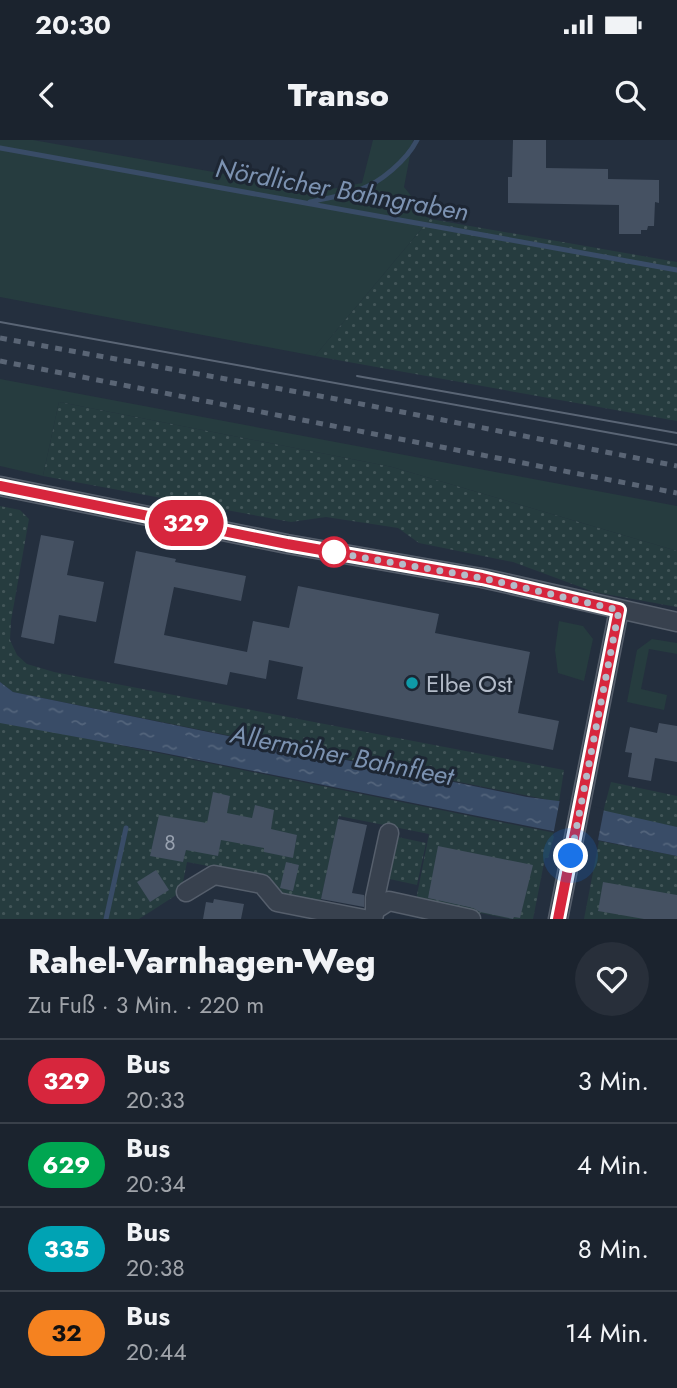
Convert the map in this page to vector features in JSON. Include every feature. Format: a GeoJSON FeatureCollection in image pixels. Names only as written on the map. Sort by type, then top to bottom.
{"type":"FeatureCollection","features":[{"type":"Feature","properties":{"kind":"street"},"geometry":{"type":"LineString","coordinates":[[0,486],[287,544],[482,578],[677,622]]}},
{"type":"Feature","properties":{"kind":"street"},"geometry":{"type":"LineString","coordinates":[[558,919],[619,610]]}},
{"type":"Feature","properties":{"kind":"street"},"geometry":{"type":"LineString","coordinates":[[375,909],[389,833]]}},
{"type":"Feature","properties":{"kind":"street"},"geometry":{"type":"LineString","coordinates":[[186,892],[214,875],[262,884],[278,902],[471,919]]}},
{"type":"Feature","properties":{"kind":"green space"},"geometry":{"type":"Polygon","coordinates":[[[0,140],[33,140],[321,191],[362,183],[373,140],[413,140],[404,187],[430,219],[315,356],[0,297],[0,140]]]}},
{"type":"Feature","properties":{"kind":"green space"},"geometry":{"type":"Polygon","coordinates":[[[430,219],[677,262],[677,421],[315,356],[430,219]]]}},
{"type":"Feature","properties":{"kind":"green space"},"geometry":{"type":"Polygon","coordinates":[[[0,379],[677,506],[677,551],[392,467],[59,402],[43,476],[0,466],[0,379]]]}},
{"type":"Feature","properties":{"kind":"green space"},"geometry":{"type":"Polygon","coordinates":[[[59,402],[392,467],[677,551],[677,607],[594,592],[513,562],[419,543],[398,528],[326,517],[291,522],[43,476],[59,402]]]}},
{"type":"Feature","properties":{"kind":"green space"},"geometry":{"type":"Polygon","coordinates":[[[0,506],[20,510],[29,519],[10,640],[17,655],[27,664],[54,672],[564,770],[559,802],[13,692],[0,682],[0,506]]]}},
{"type":"Feature","properties":{"kind":"green space"},"geometry":{"type":"Polygon","coordinates":[[[559,621],[583,626],[593,639],[584,681],[558,673],[555,650],[559,621]]]}},
{"type":"Feature","properties":{"kind":"green space"},"geometry":{"type":"Polygon","coordinates":[[[652,639],[677,643],[677,654],[649,649],[641,689],[667,695],[664,710],[627,702],[637,650],[652,639]]]}},
{"type":"Feature","properties":{"kind":"green space"},"geometry":{"type":"Polygon","coordinates":[[[0,723],[555,833],[548,858],[545,858],[533,919],[510,919],[416,900],[429,834],[339,816],[320,904],[281,895],[267,877],[187,862],[181,892],[139,919],[0,919],[0,723]]]}},
{"type":"Feature","properties":{"kind":"green space"},"geometry":{"type":"Polygon","coordinates":[[[611,782],[677,796],[677,827],[603,812],[611,782]]]}},
{"type":"Feature","properties":{"kind":"green space"},"geometry":{"type":"Polygon","coordinates":[[[393,836],[426,843],[417,885],[385,878],[393,836]]]}},
{"type":"Feature","properties":{"kind":"green space"},"geometry":{"type":"Polygon","coordinates":[[[599,841],[677,856],[677,919],[584,919],[599,841]]]}},
{"type":"Feature","properties":{"kind":"water"},"geometry":{"type":"Polygon","coordinates":[[[0,682],[13,692],[527,797],[566,802],[677,827],[677,856],[159,752],[0,723],[0,682]]]}},
{"type":"Feature","properties":{"kind":"pier"},"geometry":{"type":"Polygon","coordinates":[[[560,799],[604,809],[597,845],[553,836],[560,799]]]}},
{"type":"Feature","properties":{"kind":"building"},"geometry":{"type":"Polygon","coordinates":[[[513,140],[546,140],[546,168],[608,169],[608,179],[659,180],[659,203],[655,202],[654,226],[641,230],[641,234],[619,234],[619,205],[508,203],[513,140]]]}},
{"type":"Feature","properties":{"kind":"building"},"geometry":{"type":"Polygon","coordinates":[[[41,535],[74,541],[67,575],[104,582],[96,622],[59,615],[54,644],[21,637],[41,535]]]}},
{"type":"Feature","properties":{"kind":"building","name":"Elbe Ost"},"geometry":{"type":"Polygon","coordinates":[[[136,551],[246,576],[241,601],[174,587],[164,635],[247,652],[253,621],[289,628],[298,586],[439,614],[435,633],[530,652],[518,713],[559,721],[553,750],[297,699],[303,667],[269,660],[266,679],[230,672],[227,685],[114,663],[136,551]]]}},
{"type":"Feature","properties":{"kind":"building"},"geometry":{"type":"Polygon","coordinates":[[[659,723],[677,726],[677,762],[655,758],[651,781],[628,777],[632,753],[625,752],[630,727],[657,733],[659,723]]]}},
{"type":"Feature","properties":{"kind":"building"},"geometry":{"type":"Polygon","coordinates":[[[213,792],[230,796],[227,813],[252,818],[255,805],[274,810],[271,829],[297,835],[293,858],[264,852],[264,848],[221,840],[218,856],[186,850],[183,862],[150,856],[159,815],[207,823],[213,792]]]}},
{"type":"Feature","properties":{"kind":"building"},"geometry":{"type":"Polygon","coordinates":[[[338,819],[367,825],[352,893],[364,895],[364,907],[321,899],[338,819]]]}},
{"type":"Feature","properties":{"kind":"building"},"geometry":{"type":"Polygon","coordinates":[[[438,846],[533,865],[520,918],[480,912],[428,898],[438,846]]]}},
{"type":"Feature","properties":{"kind":"building"},"geometry":{"type":"Polygon","coordinates":[[[286,862],[299,865],[293,891],[280,888],[286,862]]]}},
{"type":"Feature","properties":{"kind":"building"},"geometry":{"type":"Polygon","coordinates":[[[156,870],[169,890],[150,902],[137,882],[156,870]]]}},
{"type":"Feature","properties":{"kind":"building"},"geometry":{"type":"Polygon","coordinates":[[[603,882],[677,895],[677,919],[644,919],[598,911],[603,882]]]}},
{"type":"Feature","properties":{"kind":"building"},"geometry":{"type":"Polygon","coordinates":[[[214,899],[244,904],[241,919],[203,919],[206,902],[213,903],[214,899]]]}},
{"type":"Feature","properties":{"kind":"waterway"},"geometry":{"type":"LineString","coordinates":[[310,202],[353,192],[376,182],[400,163],[417,140]]}},
{"type":"Feature","properties":{"kind":"waterway","name":"Nördlicher Bahngraben"},"geometry":{"type":"LineString","coordinates":[[0,148],[677,270]]}},
{"type":"Feature","properties":{"kind":"waterway"},"geometry":{"type":"LineString","coordinates":[[106,919],[126,828]]}},
{"type":"Feature","properties":{"kind":"tram line"},"geometry":{"type":"LineString","coordinates":[[0,322],[677,445]]}},
{"type":"Feature","properties":{"kind":"tram line"},"geometry":{"type":"LineString","coordinates":[[357,376],[677,433]]}},
{"type":"Feature","properties":{"kind":"railway"},"geometry":{"type":"LineString","coordinates":[[0,338],[336,399],[677,466]]}},
{"type":"Feature","properties":{"kind":"railway"},"geometry":{"type":"LineString","coordinates":[[0,361],[677,493]]}},
{"type":"Feature","properties":{"kind":"bus line","name":"329"},"geometry":{"type":"LineString","coordinates":[[0,486],[287,544],[514,584],[619,610],[558,919]]}},
{"type":"Feature","properties":{"kind":"place","name":"Elbe Ost"},"geometry":{"type":"Point","coordinates":[412,683]}},
{"type":"Feature","properties":{"kind":"route"},"geometry":{"type":"LineString","coordinates":[[334,552],[331,552],[514,584],[619,610],[571,856]]}},
{"type":"Feature","properties":{"kind":"water label","name":"Allermöher Bahnfleet"},"geometry":{"type":"Point","coordinates":[342,755]}}]}
